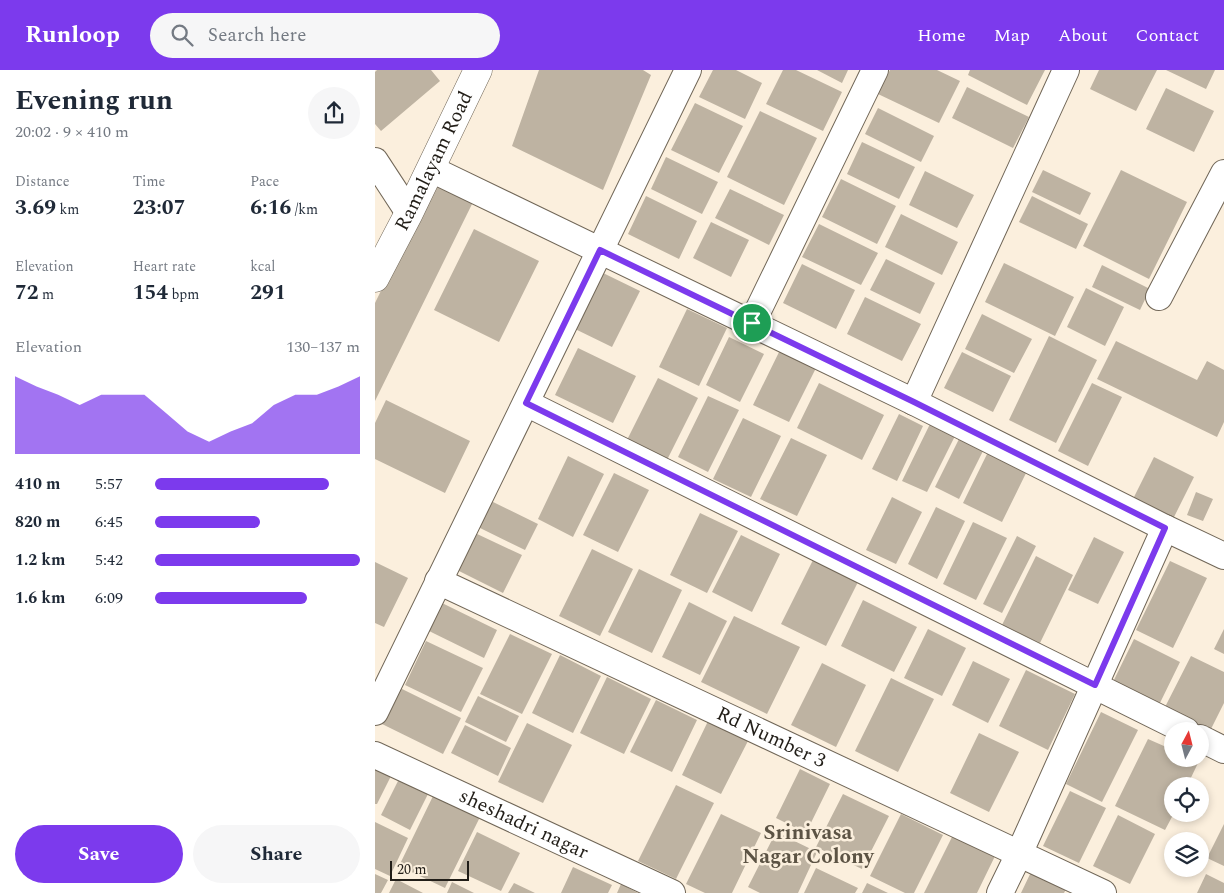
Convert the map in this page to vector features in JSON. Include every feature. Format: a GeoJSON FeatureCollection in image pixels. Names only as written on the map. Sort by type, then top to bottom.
{"type":"FeatureCollection","features":[{"type":"Feature","properties":{"kind":"street","name":"Ramalayam Road"},"geometry":{"type":"LineString","coordinates":[[375,278],[431,169],[478,70]]}},
{"type":"Feature","properties":{"kind":"street"},"geometry":{"type":"LineString","coordinates":[[375,712],[688,70]]}},
{"type":"Feature","properties":{"kind":"street"},"geometry":{"type":"LineString","coordinates":[[752,323],[875,70]]}},
{"type":"Feature","properties":{"kind":"street"},"geometry":{"type":"LineString","coordinates":[[914,402],[1066,70]]}},
{"type":"Feature","properties":{"kind":"street"},"geometry":{"type":"LineString","coordinates":[[375,161],[409,213]]}},
{"type":"Feature","properties":{"kind":"street"},"geometry":{"type":"LineString","coordinates":[[431,169],[914,402],[1224,556]]}},
{"type":"Feature","properties":{"kind":"street"},"geometry":{"type":"LineString","coordinates":[[1159,297],[1224,172]]}},
{"type":"Feature","properties":{"kind":"street"},"geometry":{"type":"LineString","coordinates":[[526,403],[1168,722]]}},
{"type":"Feature","properties":{"kind":"street"},"geometry":{"type":"LineString","coordinates":[[1000,893],[1165,528]]}},
{"type":"Feature","properties":{"kind":"street","name":"Rd Number 3"},"geometry":{"type":"LineString","coordinates":[[438,581],[1103,893]]}},
{"type":"Feature","properties":{"kind":"street"},"geometry":{"type":"LineString","coordinates":[[1209,742],[1224,750]]}},
{"type":"Feature","properties":{"kind":"street","name":"sheshadri nagar"},"geometry":{"type":"LineString","coordinates":[[375,755],[672,893]]}},
{"type":"Feature","properties":{"kind":"building"},"geometry":{"type":"Polygon","coordinates":[[[377,70],[431,70],[440,81],[381,131],[375,124],[375,72],[377,70]]]}},
{"type":"Feature","properties":{"kind":"building"},"geometry":{"type":"Polygon","coordinates":[[[539,70],[643,70],[651,75],[603,190],[512,146],[539,70]]]}},
{"type":"Feature","properties":{"kind":"building"},"geometry":{"type":"Polygon","coordinates":[[[713,70],[736,70],[762,83],[745,119],[699,97],[713,70]]]}},
{"type":"Feature","properties":{"kind":"building"},"geometry":{"type":"Polygon","coordinates":[[[783,70],[796,70],[842,92],[823,131],[766,104],[783,70]]]}},
{"type":"Feature","properties":{"kind":"building"},"geometry":{"type":"Polygon","coordinates":[[[817,70],[848,70],[842,83],[817,70]]]}},
{"type":"Feature","properties":{"kind":"building"},"geometry":{"type":"Polygon","coordinates":[[[890,70],[937,70],[960,81],[939,123],[878,94],[890,70]]]}},
{"type":"Feature","properties":{"kind":"building"},"geometry":{"type":"Polygon","coordinates":[[[970,70],[1045,70],[1027,105],[968,75],[970,70]]]}},
{"type":"Feature","properties":{"kind":"building"},"geometry":{"type":"Polygon","coordinates":[[[1099,70],[1157,70],[1136,111],[1090,89],[1099,70]]]}},
{"type":"Feature","properties":{"kind":"building"},"geometry":{"type":"Polygon","coordinates":[[[1166,70],[1215,70],[1206,89],[1166,70]]]}},
{"type":"Feature","properties":{"kind":"building"},"geometry":{"type":"Polygon","coordinates":[[[967,87],[1029,117],[1013,148],[952,118],[967,87]]]}},
{"type":"Feature","properties":{"kind":"building"},"geometry":{"type":"Polygon","coordinates":[[[1166,88],[1214,111],[1194,152],[1146,129],[1166,88]]]}},
{"type":"Feature","properties":{"kind":"building"},"geometry":{"type":"Polygon","coordinates":[[[695,103],[743,126],[719,173],[671,150],[695,103]]]}},
{"type":"Feature","properties":{"kind":"building"},"geometry":{"type":"Polygon","coordinates":[[[878,108],[934,136],[921,162],[865,134],[878,108]]]}},
{"type":"Feature","properties":{"kind":"building"},"geometry":{"type":"Polygon","coordinates":[[[760,111],[817,138],[784,205],[727,177],[760,111]]]}},
{"type":"Feature","properties":{"kind":"building"},"geometry":{"type":"Polygon","coordinates":[[[862,142],[915,167],[899,199],[847,174],[862,142]]]}},
{"type":"Feature","properties":{"kind":"building"},"geometry":{"type":"Polygon","coordinates":[[[666,157],[718,182],[702,214],[651,189],[666,157]]]}},
{"type":"Feature","properties":{"kind":"building"},"geometry":{"type":"Polygon","coordinates":[[[1043,170],[1091,193],[1080,215],[1032,192],[1043,170]]]}},
{"type":"Feature","properties":{"kind":"building"},"geometry":{"type":"Polygon","coordinates":[[[1121,170],[1187,202],[1149,279],[1083,246],[1121,170]]]}},
{"type":"Feature","properties":{"kind":"building"},"geometry":{"type":"Polygon","coordinates":[[[925,171],[974,195],[957,228],[909,205],[925,171]]]}},
{"type":"Feature","properties":{"kind":"building"},"geometry":{"type":"Polygon","coordinates":[[[436,179],[475,198],[375,401],[375,303],[436,179]]]}},
{"type":"Feature","properties":{"kind":"building"},"geometry":{"type":"Polygon","coordinates":[[[841,179],[896,206],[877,244],[822,217],[841,179]]]}},
{"type":"Feature","properties":{"kind":"building"},"geometry":{"type":"Polygon","coordinates":[[[730,189],[784,215],[769,245],[715,218],[730,189]]]}},
{"type":"Feature","properties":{"kind":"building"},"geometry":{"type":"Polygon","coordinates":[[[646,196],[697,221],[679,259],[628,234],[646,196]]]}},
{"type":"Feature","properties":{"kind":"building"},"geometry":{"type":"Polygon","coordinates":[[[1032,196],[1088,224],[1076,249],[1019,222],[1032,196]]]}},
{"type":"Feature","properties":{"kind":"building"},"geometry":{"type":"Polygon","coordinates":[[[901,214],[958,242],[942,275],[885,247],[901,214]]]}},
{"type":"Feature","properties":{"kind":"building"},"geometry":{"type":"Polygon","coordinates":[[[711,222],[749,240],[731,277],[693,258],[711,222]]]}},
{"type":"Feature","properties":{"kind":"building"},"geometry":{"type":"Polygon","coordinates":[[[819,224],[878,253],[861,285],[802,257],[819,224]]]}},
{"type":"Feature","properties":{"kind":"building"},"geometry":{"type":"Polygon","coordinates":[[[474,229],[539,261],[499,342],[434,310],[474,229]]]}},
{"type":"Feature","properties":{"kind":"building"},"geometry":{"type":"Polygon","coordinates":[[[886,259],[935,283],[920,314],[870,290],[886,259]]]}},
{"type":"Feature","properties":{"kind":"building"},"geometry":{"type":"Polygon","coordinates":[[[1004,263],[1074,297],[1055,336],[985,302],[1004,263]]]}},
{"type":"Feature","properties":{"kind":"building"},"geometry":{"type":"Polygon","coordinates":[[[802,264],[855,290],[836,329],[783,303],[802,264]]]}},
{"type":"Feature","properties":{"kind":"building"},"geometry":{"type":"Polygon","coordinates":[[[1102,265],[1150,289],[1140,310],[1092,287],[1102,265]]]}},
{"type":"Feature","properties":{"kind":"building"},"geometry":{"type":"Polygon","coordinates":[[[601,272],[640,291],[612,347],[573,328],[601,272]]]}},
{"type":"Feature","properties":{"kind":"building"},"geometry":{"type":"Polygon","coordinates":[[[1086,288],[1124,307],[1105,346],[1067,327],[1086,288]]]}},
{"type":"Feature","properties":{"kind":"building"},"geometry":{"type":"Polygon","coordinates":[[[865,297],[921,324],[902,361],[847,334],[865,297]]]}},
{"type":"Feature","properties":{"kind":"building"},"geometry":{"type":"Polygon","coordinates":[[[687,309],[727,328],[699,386],[659,367],[687,309]]]}},
{"type":"Feature","properties":{"kind":"building"},"geometry":{"type":"Polygon","coordinates":[[[982,314],[1032,339],[1014,373],[965,349],[982,314]]]}},
{"type":"Feature","properties":{"kind":"building"},"geometry":{"type":"Polygon","coordinates":[[[1049,336],[1097,360],[1056,443],[1009,420],[1049,336]]]}},
{"type":"Feature","properties":{"kind":"building"},"geometry":{"type":"Polygon","coordinates":[[[729,337],[764,354],[740,402],[706,385],[729,337]]]}},
{"type":"Feature","properties":{"kind":"building"},"geometry":{"type":"Polygon","coordinates":[[[1116,341],[1197,380],[1207,361],[1224,370],[1224,422],[1217,437],[1097,379],[1116,341]]]}},
{"type":"Feature","properties":{"kind":"building"},"geometry":{"type":"Polygon","coordinates":[[[578,348],[636,376],[613,423],[555,395],[578,348]]]}},
{"type":"Feature","properties":{"kind":"building"},"geometry":{"type":"Polygon","coordinates":[[[781,348],[817,366],[789,422],[753,405],[781,348]]]}},
{"type":"Feature","properties":{"kind":"building"},"geometry":{"type":"Polygon","coordinates":[[[962,352],[1011,376],[993,412],[944,388],[962,352]]]}},
{"type":"Feature","properties":{"kind":"building"},"geometry":{"type":"Polygon","coordinates":[[[658,378],[698,398],[667,460],[627,440],[658,378]]]}},
{"type":"Feature","properties":{"kind":"building"},"geometry":{"type":"Polygon","coordinates":[[[819,383],[884,415],[862,460],[797,428],[819,383]]]}},
{"type":"Feature","properties":{"kind":"building"},"geometry":{"type":"Polygon","coordinates":[[[1092,383],[1122,397],[1088,466],[1058,451],[1092,383]]]}},
{"type":"Feature","properties":{"kind":"building"},"geometry":{"type":"Polygon","coordinates":[[[708,396],[739,410],[708,472],[678,457],[708,396]]]}},
{"type":"Feature","properties":{"kind":"building"},"geometry":{"type":"Polygon","coordinates":[[[386,400],[470,441],[445,493],[375,459],[375,423],[386,400]]]}},
{"type":"Feature","properties":{"kind":"building"},"geometry":{"type":"Polygon","coordinates":[[[899,414],[923,426],[897,481],[872,469],[899,414]]]}},
{"type":"Feature","properties":{"kind":"building"},"geometry":{"type":"Polygon","coordinates":[[[743,418],[781,436],[751,497],[713,479],[743,418]]]}},
{"type":"Feature","properties":{"kind":"building"},"geometry":{"type":"Polygon","coordinates":[[[930,424],[955,436],[927,492],[902,481],[930,424]]]}},
{"type":"Feature","properties":{"kind":"building"},"geometry":{"type":"Polygon","coordinates":[[[960,437],[984,449],[959,499],[935,487],[960,437]]]}},
{"type":"Feature","properties":{"kind":"building"},"geometry":{"type":"Polygon","coordinates":[[[791,438],[827,455],[797,516],[760,499],[791,438]]]}},
{"type":"Feature","properties":{"kind":"building"},"geometry":{"type":"Polygon","coordinates":[[[989,450],[1028,469],[1002,522],[963,503],[989,450]]]}},
{"type":"Feature","properties":{"kind":"building"},"geometry":{"type":"Polygon","coordinates":[[[568,456],[604,474],[573,537],[538,519],[568,456]]]}},
{"type":"Feature","properties":{"kind":"building"},"geometry":{"type":"Polygon","coordinates":[[[1154,457],[1194,477],[1172,521],[1132,501],[1154,457]]]}},
{"type":"Feature","properties":{"kind":"building"},"geometry":{"type":"Polygon","coordinates":[[[614,473],[649,490],[618,552],[583,535],[614,473]]]}},
{"type":"Feature","properties":{"kind":"building"},"geometry":{"type":"Polygon","coordinates":[[[1196,492],[1213,499],[1203,521],[1187,515],[1196,492]]]}},
{"type":"Feature","properties":{"kind":"building"},"geometry":{"type":"Polygon","coordinates":[[[892,497],[922,512],[896,564],[866,550],[892,497]]]}},
{"type":"Feature","properties":{"kind":"building"},"geometry":{"type":"Polygon","coordinates":[[[491,501],[538,524],[525,550],[478,527],[491,501]]]}},
{"type":"Feature","properties":{"kind":"building"},"geometry":{"type":"Polygon","coordinates":[[[936,507],[965,521],[937,579],[908,564],[936,507]]]}},
{"type":"Feature","properties":{"kind":"building"},"geometry":{"type":"Polygon","coordinates":[[[700,513],[738,531],[707,593],[670,575],[700,513]]]}},
{"type":"Feature","properties":{"kind":"building"},"geometry":{"type":"Polygon","coordinates":[[[973,522],[1007,538],[976,600],[943,584],[973,522]]]}},
{"type":"Feature","properties":{"kind":"building"},"geometry":{"type":"Polygon","coordinates":[[[475,533],[522,555],[503,593],[457,570],[475,533]]]}},
{"type":"Feature","properties":{"kind":"building"},"geometry":{"type":"Polygon","coordinates":[[[741,535],[780,554],[752,612],[712,592],[741,535]]]}},
{"type":"Feature","properties":{"kind":"building"},"geometry":{"type":"Polygon","coordinates":[[[1017,536],[1036,546],[1002,613],[983,604],[1017,536]]]}},
{"type":"Feature","properties":{"kind":"building"},"geometry":{"type":"Polygon","coordinates":[[[1094,537],[1124,552],[1098,604],[1068,590],[1094,537]]]}},
{"type":"Feature","properties":{"kind":"building"},"geometry":{"type":"Polygon","coordinates":[[[592,549],[633,569],[600,636],[559,616],[592,549]]]}},
{"type":"Feature","properties":{"kind":"building"},"geometry":{"type":"Polygon","coordinates":[[[1036,556],[1073,575],[1040,643],[1002,625],[1036,556]]]}},
{"type":"Feature","properties":{"kind":"building"},"geometry":{"type":"Polygon","coordinates":[[[814,558],[859,580],[826,646],[781,624],[814,558]]]}},
{"type":"Feature","properties":{"kind":"building"},"geometry":{"type":"Polygon","coordinates":[[[1170,561],[1207,578],[1173,648],[1136,630],[1170,561]]]}},
{"type":"Feature","properties":{"kind":"building"},"geometry":{"type":"Polygon","coordinates":[[[375,562],[408,578],[384,627],[375,623],[375,562]]]}},
{"type":"Feature","properties":{"kind":"building"},"geometry":{"type":"Polygon","coordinates":[[[639,569],[682,590],[652,653],[608,632],[639,569]]]}},
{"type":"Feature","properties":{"kind":"building"},"geometry":{"type":"Polygon","coordinates":[[[863,600],[917,627],[894,672],[841,646],[863,600]]]}},
{"type":"Feature","properties":{"kind":"building"},"geometry":{"type":"Polygon","coordinates":[[[689,602],[727,621],[700,675],[662,657],[689,602]]]}},
{"type":"Feature","properties":{"kind":"building"},"geometry":{"type":"Polygon","coordinates":[[[442,603],[497,630],[484,658],[429,631],[442,603]]]}},
{"type":"Feature","properties":{"kind":"building"},"geometry":{"type":"Polygon","coordinates":[[[734,616],[800,647],[767,714],[701,682],[734,616]]]}},
{"type":"Feature","properties":{"kind":"building"},"geometry":{"type":"Polygon","coordinates":[[[928,629],[966,648],[942,696],[904,678],[928,629]]]}},
{"type":"Feature","properties":{"kind":"building"},"geometry":{"type":"Polygon","coordinates":[[[1224,629],[1224,654],[1214,649],[1224,629]]]}},
{"type":"Feature","properties":{"kind":"building"},"geometry":{"type":"Polygon","coordinates":[[[510,634],[552,654],[522,714],[480,694],[510,634]]]}},
{"type":"Feature","properties":{"kind":"building"},"geometry":{"type":"Polygon","coordinates":[[[1134,639],[1180,662],[1158,707],[1112,684],[1134,639]]]}},
{"type":"Feature","properties":{"kind":"building"},"geometry":{"type":"Polygon","coordinates":[[[426,641],[483,668],[461,712],[405,685],[426,641]]]}},
{"type":"Feature","properties":{"kind":"building"},"geometry":{"type":"Polygon","coordinates":[[[560,655],[601,676],[573,733],[532,713],[560,655]]]}},
{"type":"Feature","properties":{"kind":"building"},"geometry":{"type":"Polygon","coordinates":[[[1191,656],[1224,672],[1224,703],[1210,731],[1209,722],[1191,722],[1164,709],[1191,656]]]}},
{"type":"Feature","properties":{"kind":"building"},"geometry":{"type":"Polygon","coordinates":[[[973,661],[1010,679],[988,723],[952,705],[973,661]]]}},
{"type":"Feature","properties":{"kind":"building"},"geometry":{"type":"Polygon","coordinates":[[[822,663],[866,685],[836,747],[791,725],[822,663]]]}},
{"type":"Feature","properties":{"kind":"building"},"geometry":{"type":"Polygon","coordinates":[[[1026,670],[1075,694],[1048,750],[999,726],[1026,670]]]}},
{"type":"Feature","properties":{"kind":"building"},"geometry":{"type":"Polygon","coordinates":[[[607,677],[651,699],[624,754],[580,733],[607,677]]]}},
{"type":"Feature","properties":{"kind":"building"},"geometry":{"type":"Polygon","coordinates":[[[891,678],[934,699],[898,772],[855,751],[891,678]]]}},
{"type":"Feature","properties":{"kind":"building"},"geometry":{"type":"Polygon","coordinates":[[[400,688],[461,718],[443,754],[382,724],[400,688]]]}},
{"type":"Feature","properties":{"kind":"building"},"geometry":{"type":"Polygon","coordinates":[[[478,696],[519,716],[506,742],[465,722],[478,696]]]}},
{"type":"Feature","properties":{"kind":"building"},"geometry":{"type":"Polygon","coordinates":[[[656,700],[697,720],[672,772],[630,752],[656,700]]]}},
{"type":"Feature","properties":{"kind":"building"},"geometry":{"type":"Polygon","coordinates":[[[1101,712],[1138,730],[1102,802],[1066,784],[1101,712]]]}},
{"type":"Feature","properties":{"kind":"building"},"geometry":{"type":"Polygon","coordinates":[[[710,717],[750,737],[721,794],[682,775],[710,717]]]}},
{"type":"Feature","properties":{"kind":"building"},"geometry":{"type":"Polygon","coordinates":[[[527,723],[572,745],[543,803],[498,782],[527,723]]]}},
{"type":"Feature","properties":{"kind":"building"},"geometry":{"type":"Polygon","coordinates":[[[465,725],[511,748],[498,776],[451,753],[465,725]]]}},
{"type":"Feature","properties":{"kind":"building"},"geometry":{"type":"Polygon","coordinates":[[[979,733],[1019,752],[989,812],[950,793],[979,733]]]}},
{"type":"Feature","properties":{"kind":"building"},"geometry":{"type":"Polygon","coordinates":[[[1148,739],[1164,746],[1164,768],[1196,768],[1191,777],[1164,777],[1164,822],[1169,822],[1165,830],[1115,806],[1148,739]]]}},
{"type":"Feature","properties":{"kind":"building"},"geometry":{"type":"Polygon","coordinates":[[[375,763],[393,772],[377,804],[375,804],[375,763]]]}},
{"type":"Feature","properties":{"kind":"building"},"geometry":{"type":"Polygon","coordinates":[[[800,769],[830,784],[806,833],[776,818],[800,769]]]}},
{"type":"Feature","properties":{"kind":"building"},"geometry":{"type":"Polygon","coordinates":[[[401,775],[430,790],[410,830],[381,815],[401,775]]]}},
{"type":"Feature","properties":{"kind":"building"},"geometry":{"type":"Polygon","coordinates":[[[676,785],[714,803],[676,879],[638,861],[676,785]]]}},
{"type":"Feature","properties":{"kind":"building"},"geometry":{"type":"Polygon","coordinates":[[[1070,791],[1106,808],[1079,863],[1043,846],[1070,791]]]}},
{"type":"Feature","properties":{"kind":"building"},"geometry":{"type":"Polygon","coordinates":[[[434,794],[480,817],[445,888],[399,866],[434,794]]]}},
{"type":"Feature","properties":{"kind":"building"},"geometry":{"type":"Polygon","coordinates":[[[843,794],[889,816],[862,869],[816,847],[843,794]]]}},
{"type":"Feature","properties":{"kind":"building"},"geometry":{"type":"Polygon","coordinates":[[[721,814],[761,833],[732,893],[705,893],[686,884],[721,814]]]}},
{"type":"Feature","properties":{"kind":"building"},"geometry":{"type":"Polygon","coordinates":[[[901,814],[943,835],[914,893],[905,893],[870,876],[901,814]]]}},
{"type":"Feature","properties":{"kind":"building"},"geometry":{"type":"Polygon","coordinates":[[[1118,815],[1155,834],[1130,884],[1093,866],[1118,815]]]}},
{"type":"Feature","properties":{"kind":"building"},"geometry":{"type":"Polygon","coordinates":[[[375,822],[408,838],[390,876],[375,869],[375,822]]]}},
{"type":"Feature","properties":{"kind":"building"},"geometry":{"type":"Polygon","coordinates":[[[1224,824],[1224,866],[1209,859],[1209,854],[1224,824]]]}},
{"type":"Feature","properties":{"kind":"building"},"geometry":{"type":"Polygon","coordinates":[[[955,831],[997,852],[977,893],[924,893],[955,831]]]}},
{"type":"Feature","properties":{"kind":"building"},"geometry":{"type":"Polygon","coordinates":[[[477,832],[520,853],[501,891],[458,871],[477,832]]]}},
{"type":"Feature","properties":{"kind":"building"},"geometry":{"type":"Polygon","coordinates":[[[776,832],[817,852],[798,893],[760,893],[748,887],[776,832]]]}},
{"type":"Feature","properties":{"kind":"building"},"geometry":{"type":"Polygon","coordinates":[[[573,867],[612,885],[608,893],[561,893],[573,867]]]}},
{"type":"Feature","properties":{"kind":"building"},"geometry":{"type":"Polygon","coordinates":[[[816,868],[858,888],[855,893],[804,893],[816,868]]]}},
{"type":"Feature","properties":{"kind":"building"},"geometry":{"type":"Polygon","coordinates":[[[1032,870],[1067,887],[1064,893],[1021,893],[1032,870]]]}},
{"type":"Feature","properties":{"kind":"building"},"geometry":{"type":"Polygon","coordinates":[[[375,874],[388,880],[381,893],[375,893],[375,874]]]}},
{"type":"Feature","properties":{"kind":"building"},"geometry":{"type":"Polygon","coordinates":[[[1209,876],[1224,883],[1224,893],[1197,893],[1205,877],[1209,876]]]}},
{"type":"Feature","properties":{"kind":"building"},"geometry":{"type":"Polygon","coordinates":[[[396,879],[423,893],[389,893],[396,879]]]}},
{"type":"Feature","properties":{"kind":"building"},"geometry":{"type":"Polygon","coordinates":[[[452,882],[474,893],[447,893],[452,882]]]}},
{"type":"Feature","properties":{"kind":"building"},"geometry":{"type":"Polygon","coordinates":[[[514,883],[535,893],[508,893],[514,883]]]}},
{"type":"Feature","properties":{"kind":"building"},"geometry":{"type":"Polygon","coordinates":[[[867,883],[888,893],[862,893],[867,883]]]}},
{"type":"Feature","properties":{"kind":"building"},"geometry":{"type":"Polygon","coordinates":[[[621,884],[638,893],[617,893],[621,884]]]}},
{"type":"Feature","properties":{"kind":"district","name":"Srinivasa Nagar Colony"},"geometry":{"type":"Point","coordinates":[808,845]}},
{"type":"Feature","properties":{"kind":"route"},"geometry":{"type":"LineString","coordinates":[[600,250],[752,323],[1165,528],[1095,685],[526,403],[600,250]]}}]}
